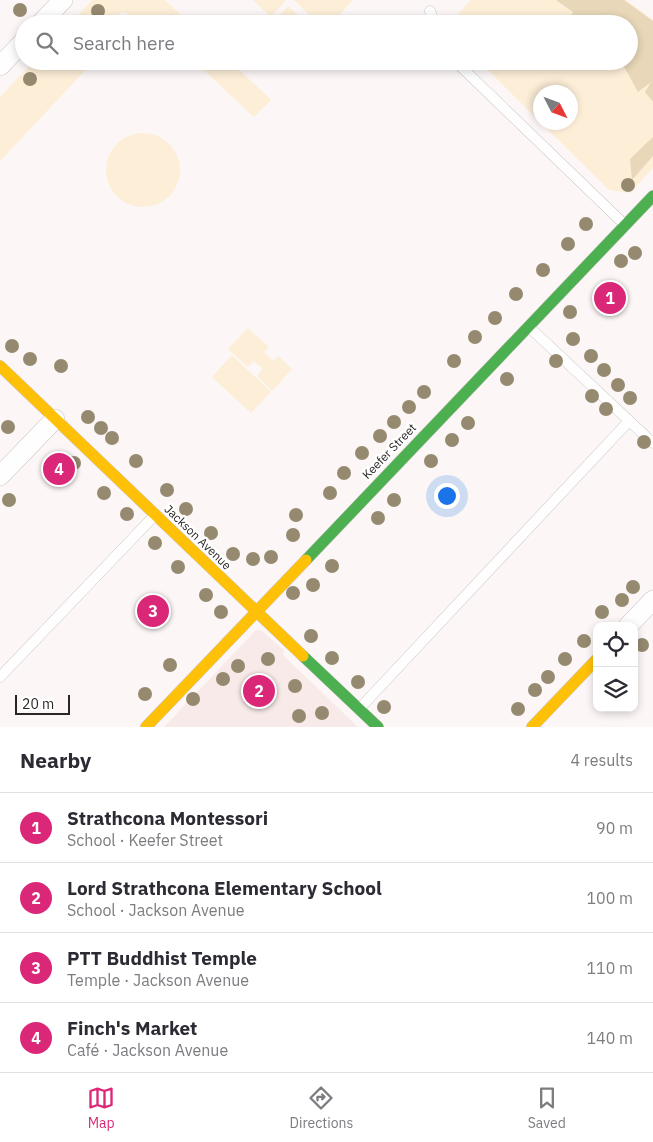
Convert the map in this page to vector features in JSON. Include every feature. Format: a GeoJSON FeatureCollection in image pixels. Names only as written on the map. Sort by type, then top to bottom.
{"type":"FeatureCollection","features":[{"type":"Feature","properties":{"kind":"street"},"geometry":{"type":"LineString","coordinates":[[49,15],[63,0]]}},
{"type":"Feature","properties":{"kind":"street"},"geometry":{"type":"LineString","coordinates":[[0,66],[15,50]]}},
{"type":"Feature","properties":{"kind":"street","name":"Keefer Street"},"geometry":{"type":"LineString","coordinates":[[146,727],[653,196]]}},
{"type":"Feature","properties":{"kind":"street","name":"Jackson Avenue"},"geometry":{"type":"LineString","coordinates":[[0,366],[378,727]]}},
{"type":"Feature","properties":{"kind":"street"},"geometry":{"type":"LineString","coordinates":[[0,476],[55,419]]}},
{"type":"Feature","properties":{"kind":"street"},"geometry":{"type":"LineString","coordinates":[[632,622],[653,600]]}},
{"type":"Feature","properties":{"kind":"street"},"geometry":{"type":"LineString","coordinates":[[532,727],[593,663]]}},
{"type":"Feature","properties":{"kind":"lane"},"geometry":{"type":"LineString","coordinates":[[430,11],[432,15]]}},
{"type":"Feature","properties":{"kind":"lane"},"geometry":{"type":"LineString","coordinates":[[464,70],[625,225]]}},
{"type":"Feature","properties":{"kind":"lane"},"geometry":{"type":"LineString","coordinates":[[528,326],[653,443]]}},
{"type":"Feature","properties":{"kind":"lane"},"geometry":{"type":"LineString","coordinates":[[359,709],[629,421]]}},
{"type":"Feature","properties":{"kind":"lane"},"geometry":{"type":"LineString","coordinates":[[0,677],[155,515]]}},
{"type":"Feature","properties":{"kind":"shaded area"},"geometry":{"type":"Polygon","coordinates":[[[92,0],[165,0],[181,15],[129,15],[122,12],[119,15],[78,15],[92,0]]]}},
{"type":"Feature","properties":{"kind":"shaded area"},"geometry":{"type":"Polygon","coordinates":[[[253,0],[286,0],[273,15],[269,15],[253,0]]]}},
{"type":"Feature","properties":{"kind":"shaded area"},"geometry":{"type":"Polygon","coordinates":[[[294,0],[353,0],[339,15],[310,15],[294,0]]]}},
{"type":"Feature","properties":{"kind":"shaded area"},"geometry":{"type":"Polygon","coordinates":[[[471,0],[626,0],[653,20],[653,168],[630,193],[609,190],[548,130],[578,130],[578,85],[533,85],[533,115],[488,70],[638,70],[638,15],[457,15],[471,0]]]}},
{"type":"Feature","properties":{"kind":"shaded area"},"geometry":{"type":"Polygon","coordinates":[[[556,0],[624,0],[653,21],[653,102],[645,92],[651,82],[638,92],[626,70],[638,70],[638,15],[572,15],[573,12],[556,0]]]}},
{"type":"Feature","properties":{"kind":"shaded area"},"geometry":{"type":"Polygon","coordinates":[[[288,6],[298,15],[280,15],[288,6]]]}},
{"type":"Feature","properties":{"kind":"shaded area"},"geometry":{"type":"Polygon","coordinates":[[[26,70],[86,70],[0,161],[0,97],[26,70]]]}},
{"type":"Feature","properties":{"kind":"shaded area"},"geometry":{"type":"Polygon","coordinates":[[[204,70],[239,70],[271,100],[254,117],[204,70]]]}},
{"type":"Feature","properties":{"kind":"shaded area"},"geometry":{"type":"Polygon","coordinates":[[[143,133],[157,136],[169,144],[177,156],[180,170],[177,184],[169,196],[157,204],[143,207],[129,204],[117,196],[109,184],[106,170],[109,156],[117,144],[129,136],[143,133]]]}},
{"type":"Feature","properties":{"kind":"shaded area"},"geometry":{"type":"Polygon","coordinates":[[[653,137],[653,156],[632,180],[630,159],[653,137]]]}},
{"type":"Feature","properties":{"kind":"shaded area"},"geometry":{"type":"Polygon","coordinates":[[[248,328],[269,347],[264,352],[273,361],[278,356],[292,369],[272,391],[257,376],[263,369],[254,361],[248,367],[228,349],[248,328]]]}},
{"type":"Feature","properties":{"kind":"shaded area"},"geometry":{"type":"Polygon","coordinates":[[[232,355],[271,392],[251,413],[212,377],[232,355]]]}},
{"type":"Feature","properties":{"kind":"shaded area"},"geometry":{"type":"Polygon","coordinates":[[[256,630],[262,631],[284,650],[283,655],[358,727],[164,727],[256,630]]]}},
{"type":"Feature","properties":{"kind":"traffic: fast"},"geometry":{"type":"LineString","coordinates":[[306,560],[653,196]]}},
{"type":"Feature","properties":{"kind":"traffic: fast"},"geometry":{"type":"LineString","coordinates":[[303,656],[378,727]]}},
{"type":"Feature","properties":{"kind":"traffic: slow"},"geometry":{"type":"LineString","coordinates":[[0,366],[303,656]]}},
{"type":"Feature","properties":{"kind":"traffic: slow"},"geometry":{"type":"LineString","coordinates":[[146,727],[306,560]]}},
{"type":"Feature","properties":{"kind":"traffic: slow"},"geometry":{"type":"LineString","coordinates":[[532,727],[593,663]]}},
{"type":"Feature","properties":{"kind":"place","name":"Strathcona Montessori"},"geometry":{"type":"Point","coordinates":[610,298]}},
{"type":"Feature","properties":{"kind":"place","name":"Finch's Market"},"geometry":{"type":"Point","coordinates":[59,469]}},
{"type":"Feature","properties":{"kind":"place","name":"PTT Buddhist Temple"},"geometry":{"type":"Point","coordinates":[153,611]}},
{"type":"Feature","properties":{"kind":"place","name":"Lord Strathcona Elementary School"},"geometry":{"type":"Point","coordinates":[259,691]}}]}
